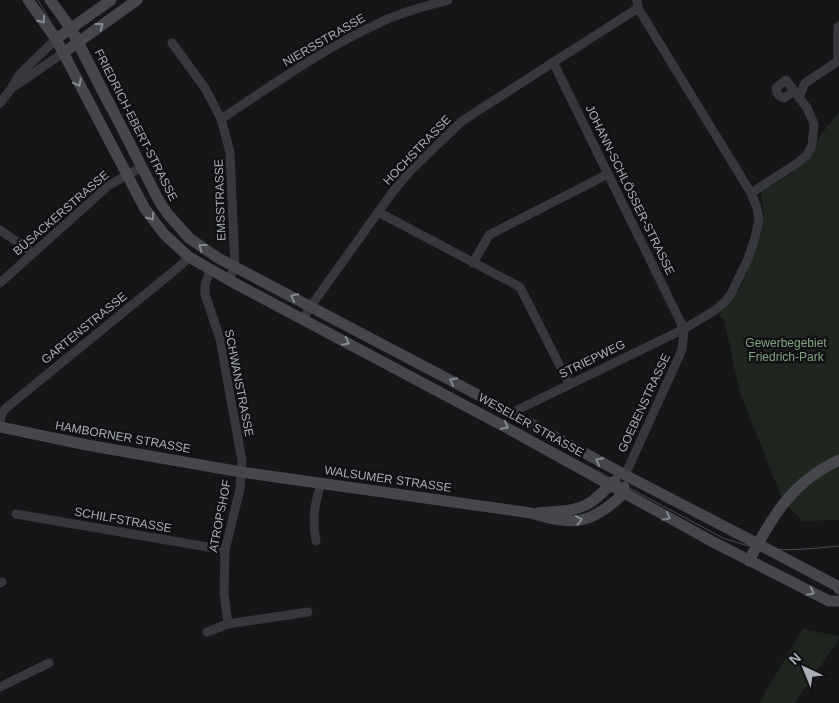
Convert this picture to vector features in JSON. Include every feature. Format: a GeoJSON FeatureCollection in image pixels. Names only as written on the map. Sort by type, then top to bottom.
{"type":"FeatureCollection","features":[{"type":"Feature","properties":{"kind":"main road"},"geometry":{"type":"LineString","coordinates":[[28,0],[56,40],[145,209],[175,246],[188,257],[210,270]]}},
{"type":"Feature","properties":{"kind":"main road","name":"FRIEDRICH-EBERT-STRASSE"},"geometry":{"type":"LineString","coordinates":[[50,0],[71,28],[159,201],[167,213],[202,248],[235,268]]}},
{"type":"Feature","properties":{"kind":"main road"},"geometry":{"type":"LineString","coordinates":[[56,40],[111,0]]}},
{"type":"Feature","properties":{"kind":"main road"},"geometry":{"type":"LineString","coordinates":[[63,53],[137,0]]}},
{"type":"Feature","properties":{"kind":"main road","name":"WESELER STRASSE"},"geometry":{"type":"LineString","coordinates":[[235,268],[311,306],[625,475],[838,586],[839,589]]}},
{"type":"Feature","properties":{"kind":"main road","name":"WESELER STRASSE"},"geometry":{"type":"LineString","coordinates":[[210,270],[507,428],[713,542],[829,601],[839,601]]}},
{"type":"Feature","properties":{"kind":"main road","name":"HAMBORNER STRASSE"},"geometry":{"type":"LineString","coordinates":[[0,427],[86,445],[241,472]]}},
{"type":"Feature","properties":{"kind":"main road"},"geometry":{"type":"LineString","coordinates":[[750,561],[776,512],[794,491],[821,469],[839,460]]}},
{"type":"Feature","properties":{"kind":"main road","name":"WALSUMER STRASSE"},"geometry":{"type":"LineString","coordinates":[[241,472],[531,513],[571,522],[596,515],[624,493]]}},
{"type":"Feature","properties":{"kind":"main road"},"geometry":{"type":"LineString","coordinates":[[624,493],[625,475]]}},
{"type":"Feature","properties":{"kind":"main road","name":"WALSUMER STRASSE"},"geometry":{"type":"LineString","coordinates":[[531,513],[569,511],[589,503],[625,475]]}},
{"type":"Feature","properties":{"kind":"street","name":"NIERSSTRASSE"},"geometry":{"type":"LineString","coordinates":[[221,119],[338,44],[376,24],[411,10],[448,0]]}},
{"type":"Feature","properties":{"kind":"street"},"geometry":{"type":"LineString","coordinates":[[638,4],[752,193],[758,208],[759,220],[755,238],[748,259],[731,294],[724,304],[684,329]]}},
{"type":"Feature","properties":{"kind":"street","name":"HOCHSTRASSE"},"geometry":{"type":"LineString","coordinates":[[303,319],[378,212],[411,170],[462,121],[638,4]]}},
{"type":"Feature","properties":{"kind":"street"},"geometry":{"type":"LineString","coordinates":[[752,193],[807,155],[812,145],[814,124],[807,108],[797,94],[805,83],[838,61],[839,26]]}},
{"type":"Feature","properties":{"kind":"street"},"geometry":{"type":"LineString","coordinates":[[0,104],[19,75],[56,40]]}},
{"type":"Feature","properties":{"kind":"street","name":"EMSSTRASSE"},"geometry":{"type":"LineString","coordinates":[[172,43],[205,88],[221,119],[230,152],[235,268]]}},
{"type":"Feature","properties":{"kind":"street"},"geometry":{"type":"LineString","coordinates":[[11,89],[63,53]]}},
{"type":"Feature","properties":{"kind":"street","name":"JOHANN-SCHLÖSSER-STRASSE"},"geometry":{"type":"LineString","coordinates":[[553,62],[684,329]]}},
{"type":"Feature","properties":{"kind":"street","name":"BÜSACKERSTRASSE"},"geometry":{"type":"LineString","coordinates":[[0,283],[109,185],[142,167]]}},
{"type":"Feature","properties":{"kind":"street"},"geometry":{"type":"LineString","coordinates":[[474,262],[489,235],[608,174]]}},
{"type":"Feature","properties":{"kind":"street"},"geometry":{"type":"LineString","coordinates":[[378,212],[520,287],[569,384]]}},
{"type":"Feature","properties":{"kind":"street"},"geometry":{"type":"LineString","coordinates":[[0,230],[33,253]]}},
{"type":"Feature","properties":{"kind":"street","name":"GARTENSTRASSE"},"geometry":{"type":"LineString","coordinates":[[0,421],[6,408],[180,266],[188,257]]}},
{"type":"Feature","properties":{"kind":"street"},"geometry":{"type":"LineString","coordinates":[[228,279],[235,268]]}},
{"type":"Feature","properties":{"kind":"street","name":"SCHWANSTRASSE"},"geometry":{"type":"LineString","coordinates":[[210,270],[205,285],[205,294],[220,339],[242,461],[241,472]]}},
{"type":"Feature","properties":{"kind":"street","name":"STRIEPWEG"},"geometry":{"type":"LineString","coordinates":[[511,413],[684,329]]}},
{"type":"Feature","properties":{"kind":"street","name":"GOEBENSTRASSE"},"geometry":{"type":"LineString","coordinates":[[625,475],[682,350],[684,329]]}},
{"type":"Feature","properties":{"kind":"street","name":"ATROPSHOF"},"geometry":{"type":"LineString","coordinates":[[228,624],[224,593],[225,550],[240,490],[241,472]]}},
{"type":"Feature","properties":{"kind":"street"},"geometry":{"type":"LineString","coordinates":[[316,541],[313,525],[315,503],[320,484]]}},
{"type":"Feature","properties":{"kind":"street","name":"SCHILFSTRASSE"},"geometry":{"type":"LineString","coordinates":[[16,514],[225,550]]}},
{"type":"Feature","properties":{"kind":"street"},"geometry":{"type":"LineString","coordinates":[[207,632],[228,624],[308,612]]}},
{"type":"Feature","properties":{"kind":"street"},"geometry":{"type":"LineString","coordinates":[[0,687],[49,663]]}},
{"type":"Feature","properties":{"kind":"green space","name":"Gewerbegebiet Friedrich-Park"},"geometry":{"type":"Polygon","coordinates":[[[839,111],[839,520],[803,521],[783,501],[740,393],[724,319],[719,315],[738,292],[761,236],[764,215],[761,192],[789,175],[805,161],[816,146],[820,136],[839,111]]]}},
{"type":"Feature","properties":{"kind":"green space"},"geometry":{"type":"Polygon","coordinates":[[[803,629],[839,636],[839,639],[795,703],[760,703],[766,691],[803,629]]]}},
{"type":"Feature","properties":{"kind":"tram line"},"geometry":{"type":"LineString","coordinates":[[38,0],[148,205],[174,240],[199,259],[723,538],[751,546],[778,550],[839,546]]}},
{"type":"Feature","properties":{"kind":"tram line"},"geometry":{"type":"LineString","coordinates":[[46,0],[66,31],[107,111]]}}]}
